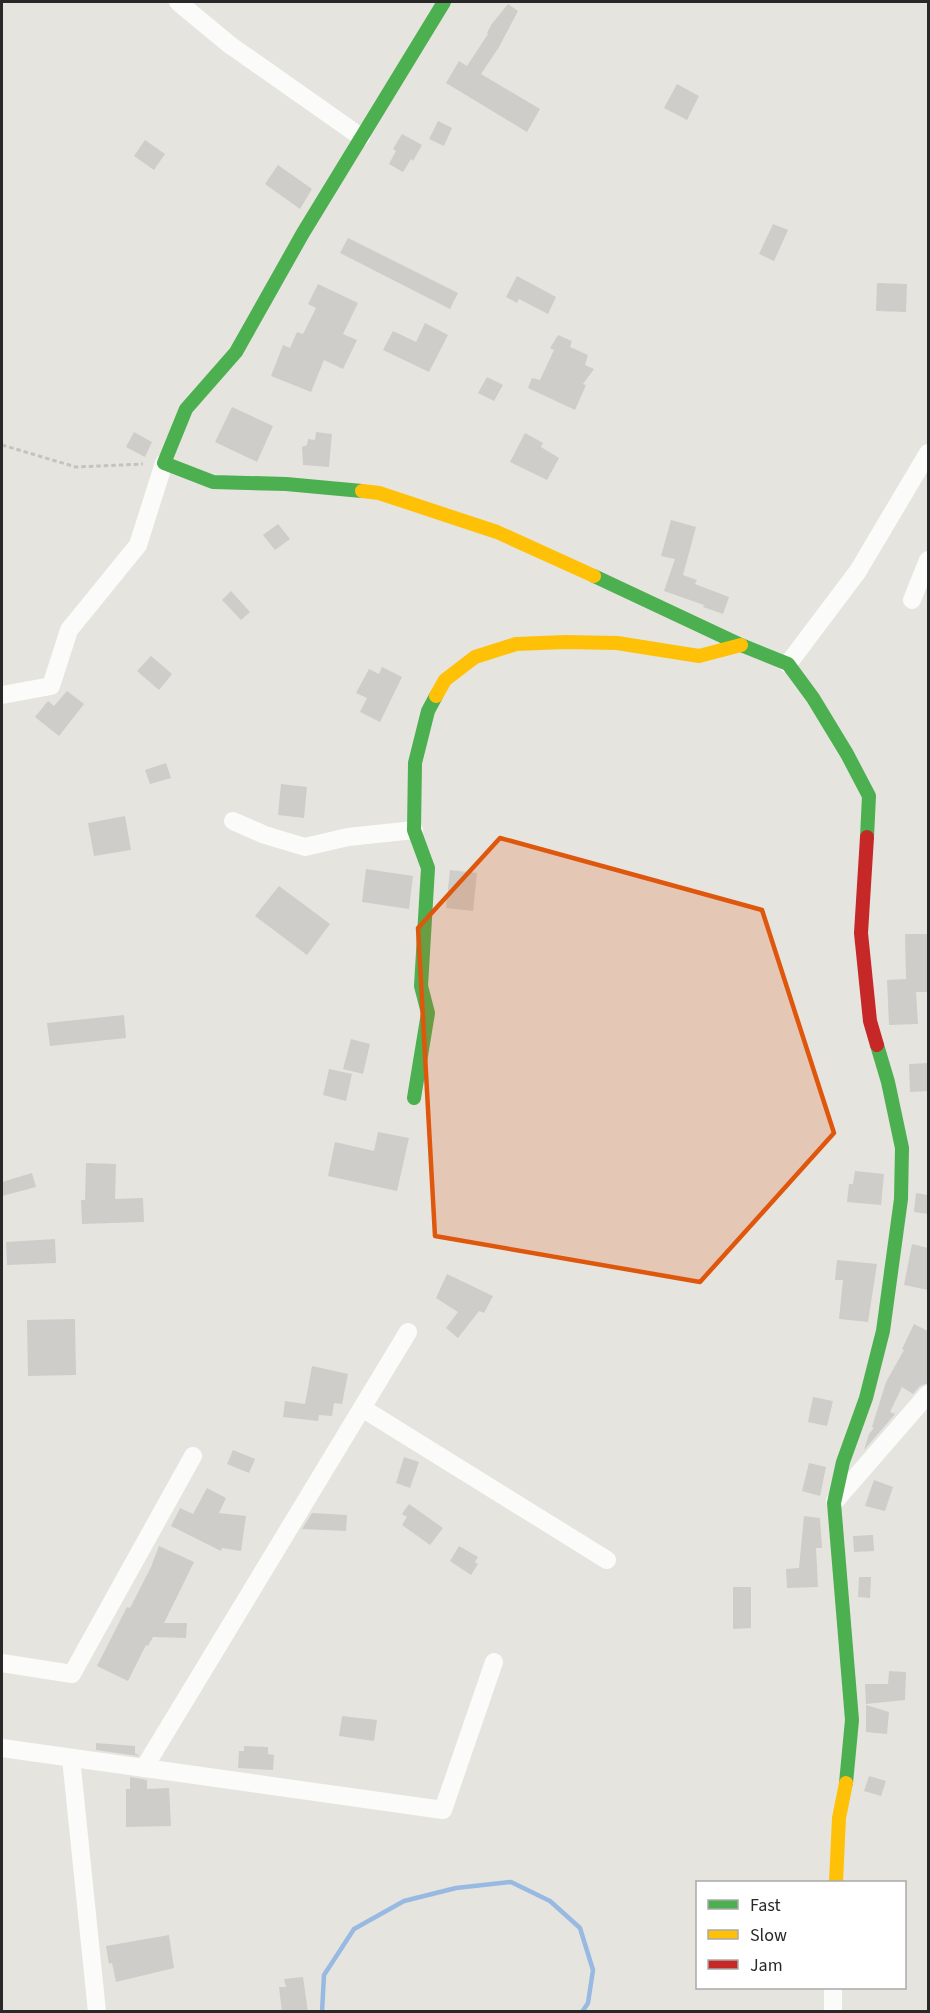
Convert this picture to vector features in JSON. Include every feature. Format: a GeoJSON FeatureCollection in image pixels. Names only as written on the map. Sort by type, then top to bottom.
{"type":"FeatureCollection","features":[{"type":"Feature","properties":{"kind":"street"},"geometry":{"type":"LineString","coordinates":[[178,2],[230,45],[361,137]]}},
{"type":"Feature","properties":{"kind":"street"},"geometry":{"type":"LineString","coordinates":[[2,695],[51,686],[69,630],[138,545],[164,463],[186,409],[236,352],[303,233],[444,2]]}},
{"type":"Feature","properties":{"kind":"street"},"geometry":{"type":"LineString","coordinates":[[788,664],[858,571],[928,453]]}},
{"type":"Feature","properties":{"kind":"street"},"geometry":{"type":"LineString","coordinates":[[164,463],[213,482],[286,484],[379,493],[497,532],[640,596],[741,645],[788,664],[824,716],[869,796],[861,933],[870,1021],[888,1082],[902,1148],[901,1199],[883,1331],[866,1398],[843,1462],[834,1503],[852,1720],[847,1778],[839,1818],[836,1881]]}},
{"type":"Feature","properties":{"kind":"street"},"geometry":{"type":"LineString","coordinates":[[912,600],[928,560]]}},
{"type":"Feature","properties":{"kind":"street"},"geometry":{"type":"LineString","coordinates":[[414,1098],[428,1013],[421,986],[428,868],[414,830],[415,763],[428,711],[445,680],[475,657],[516,644],[565,642],[616,644],[699,656],[741,645]]}},
{"type":"Feature","properties":{"kind":"street"},"geometry":{"type":"LineString","coordinates":[[233,821],[265,836],[305,847],[348,837],[414,830]]}},
{"type":"Feature","properties":{"kind":"street"},"geometry":{"type":"LineString","coordinates":[[144,1768],[408,1332]]}},
{"type":"Feature","properties":{"kind":"street"},"geometry":{"type":"LineString","coordinates":[[834,1503],[928,1394]]}},
{"type":"Feature","properties":{"kind":"street"},"geometry":{"type":"LineString","coordinates":[[362,1408],[607,1560]]}},
{"type":"Feature","properties":{"kind":"street"},"geometry":{"type":"LineString","coordinates":[[2,1663],[72,1674],[193,1456]]}},
{"type":"Feature","properties":{"kind":"street"},"geometry":{"type":"LineString","coordinates":[[2,1748],[443,1810],[494,1662]]}},
{"type":"Feature","properties":{"kind":"street"},"geometry":{"type":"LineString","coordinates":[[71,1758],[97,2012]]}},
{"type":"Feature","properties":{"kind":"street"},"geometry":{"type":"LineString","coordinates":[[833,1989],[833,2012]]}},
{"type":"Feature","properties":{"kind":"path"},"geometry":{"type":"LineString","coordinates":[[2,445],[76,467],[164,463]]}},
{"type":"Feature","properties":{"kind":"highlighted area"},"geometry":{"type":"Polygon","coordinates":[[[500,838],[762,910],[834,1133],[700,1282],[435,1236],[418,928],[500,838]]]}},
{"type":"Feature","properties":{"kind":"building"},"geometry":{"type":"Polygon","coordinates":[[[508,4],[518,11],[499,47],[481,74],[540,109],[527,132],[446,83],[459,61],[467,66],[488,34],[491,25],[508,4]]]}},
{"type":"Feature","properties":{"kind":"building"},"geometry":{"type":"Polygon","coordinates":[[[677,84],[699,96],[687,120],[664,108],[677,84]]]}},
{"type":"Feature","properties":{"kind":"building"},"geometry":{"type":"Polygon","coordinates":[[[438,121],[452,128],[444,146],[429,139],[438,121]]]}},
{"type":"Feature","properties":{"kind":"building"},"geometry":{"type":"Polygon","coordinates":[[[402,134],[422,145],[413,161],[411,159],[403,172],[389,164],[396,151],[393,149],[402,134]]]}},
{"type":"Feature","properties":{"kind":"building"},"geometry":{"type":"Polygon","coordinates":[[[145,140],[165,154],[154,170],[134,156],[145,140]]]}},
{"type":"Feature","properties":{"kind":"building"},"geometry":{"type":"Polygon","coordinates":[[[278,165],[312,189],[300,209],[265,184],[278,165]]]}},
{"type":"Feature","properties":{"kind":"building"},"geometry":{"type":"Polygon","coordinates":[[[773,224],[788,230],[774,261],[759,254],[773,224]]]}},
{"type":"Feature","properties":{"kind":"building"},"geometry":{"type":"Polygon","coordinates":[[[348,238],[458,293],[450,309],[340,253],[348,238]]]}},
{"type":"Feature","properties":{"kind":"building"},"geometry":{"type":"Polygon","coordinates":[[[517,276],[556,297],[548,314],[519,299],[517,303],[506,297],[517,276]]]}},
{"type":"Feature","properties":{"kind":"building"},"geometry":{"type":"Polygon","coordinates":[[[877,283],[907,284],[906,312],[876,311],[877,283]]]}},
{"type":"Feature","properties":{"kind":"building"},"geometry":{"type":"Polygon","coordinates":[[[318,284],[358,303],[343,334],[357,340],[343,369],[324,360],[311,392],[271,376],[283,345],[290,348],[297,332],[303,334],[316,308],[308,304],[318,284]]]}},
{"type":"Feature","properties":{"kind":"building"},"geometry":{"type":"Polygon","coordinates":[[[425,323],[448,335],[429,372],[383,350],[393,331],[416,342],[425,323]]]}},
{"type":"Feature","properties":{"kind":"building"},"geometry":{"type":"Polygon","coordinates":[[[558,335],[572,341],[570,347],[588,355],[585,365],[594,369],[583,384],[586,385],[575,410],[528,388],[532,378],[540,380],[554,350],[550,348],[558,335]]]}},
{"type":"Feature","properties":{"kind":"building"},"geometry":{"type":"Polygon","coordinates":[[[487,377],[503,385],[494,401],[478,393],[487,377]]]}},
{"type":"Feature","properties":{"kind":"building"},"geometry":{"type":"Polygon","coordinates":[[[232,407],[273,426],[257,462],[215,442],[232,407]]]}},
{"type":"Feature","properties":{"kind":"building"},"geometry":{"type":"Polygon","coordinates":[[[134,432],[152,442],[145,457],[126,447],[134,432]]]}},
{"type":"Feature","properties":{"kind":"building"},"geometry":{"type":"Polygon","coordinates":[[[316,432],[332,434],[329,467],[303,465],[302,447],[307,445],[308,439],[315,440],[316,432]]]}},
{"type":"Feature","properties":{"kind":"building"},"geometry":{"type":"Polygon","coordinates":[[[525,433],[543,443],[541,447],[559,458],[547,480],[510,462],[525,433]]]}},
{"type":"Feature","properties":{"kind":"building"},"geometry":{"type":"Polygon","coordinates":[[[671,520],[696,527],[683,575],[697,580],[695,584],[729,597],[723,614],[664,591],[675,559],[661,556],[671,520]]]}},
{"type":"Feature","properties":{"kind":"building"},"geometry":{"type":"Polygon","coordinates":[[[278,524],[290,539],[275,550],[263,535],[278,524]]]}},
{"type":"Feature","properties":{"kind":"building"},"geometry":{"type":"Polygon","coordinates":[[[231,591],[250,612],[241,620],[222,600],[231,591]]]}},
{"type":"Feature","properties":{"kind":"building"},"geometry":{"type":"Polygon","coordinates":[[[151,656],[172,674],[159,690],[137,671],[151,656]]]}},
{"type":"Feature","properties":{"kind":"building"},"geometry":{"type":"Polygon","coordinates":[[[382,667],[402,677],[380,722],[360,712],[367,698],[356,693],[369,669],[379,674],[382,667]]]}},
{"type":"Feature","properties":{"kind":"building"},"geometry":{"type":"Polygon","coordinates":[[[67,691],[84,704],[59,736],[35,717],[48,701],[54,706],[67,691]]]}},
{"type":"Feature","properties":{"kind":"building"},"geometry":{"type":"Polygon","coordinates":[[[166,763],[171,778],[150,784],[145,770],[166,763]]]}},
{"type":"Feature","properties":{"kind":"building"},"geometry":{"type":"Polygon","coordinates":[[[281,784],[307,787],[304,818],[278,815],[281,784]]]}},
{"type":"Feature","properties":{"kind":"building"},"geometry":{"type":"Polygon","coordinates":[[[125,816],[131,850],[94,856],[88,823],[125,816]]]}},
{"type":"Feature","properties":{"kind":"building"},"geometry":{"type":"Polygon","coordinates":[[[366,869],[413,876],[409,909],[362,902],[366,869]]]}},
{"type":"Feature","properties":{"kind":"building"},"geometry":{"type":"Polygon","coordinates":[[[450,870],[477,873],[473,911],[446,908],[450,870]]]}},
{"type":"Feature","properties":{"kind":"building"},"geometry":{"type":"Polygon","coordinates":[[[279,886],[330,924],[307,955],[255,916],[279,886]]]}},
{"type":"Feature","properties":{"kind":"building"},"geometry":{"type":"Polygon","coordinates":[[[905,934],[928,934],[928,992],[916,992],[918,1024],[889,1025],[887,980],[906,979],[905,934]]]}},
{"type":"Feature","properties":{"kind":"building"},"geometry":{"type":"Polygon","coordinates":[[[124,1015],[126,1038],[50,1046],[47,1023],[124,1015]]]}},
{"type":"Feature","properties":{"kind":"building"},"geometry":{"type":"Polygon","coordinates":[[[351,1039],[370,1044],[363,1074],[343,1069],[351,1039]]]}},
{"type":"Feature","properties":{"kind":"building"},"geometry":{"type":"Polygon","coordinates":[[[928,1063],[928,1091],[910,1092],[909,1064],[928,1063]]]}},
{"type":"Feature","properties":{"kind":"building"},"geometry":{"type":"Polygon","coordinates":[[[329,1069],[352,1074],[346,1101],[323,1095],[329,1069]]]}},
{"type":"Feature","properties":{"kind":"building"},"geometry":{"type":"Polygon","coordinates":[[[378,1132],[409,1138],[397,1191],[328,1176],[335,1142],[374,1151],[378,1132]]]}},
{"type":"Feature","properties":{"kind":"building"},"geometry":{"type":"Polygon","coordinates":[[[86,1163],[116,1164],[115,1199],[143,1198],[144,1222],[82,1224],[81,1200],[85,1200],[86,1163]]]}},
{"type":"Feature","properties":{"kind":"building"},"geometry":{"type":"Polygon","coordinates":[[[855,1171],[884,1174],[881,1205],[847,1202],[849,1184],[853,1184],[855,1171]]]}},
{"type":"Feature","properties":{"kind":"building"},"geometry":{"type":"Polygon","coordinates":[[[32,1173],[36,1187],[2,1196],[2,1182],[32,1173]]]}},
{"type":"Feature","properties":{"kind":"building"},"geometry":{"type":"Polygon","coordinates":[[[916,1193],[928,1195],[928,1214],[914,1212],[916,1193]]]}},
{"type":"Feature","properties":{"kind":"building"},"geometry":{"type":"Polygon","coordinates":[[[55,1239],[56,1263],[7,1265],[6,1242],[55,1239]]]}},
{"type":"Feature","properties":{"kind":"building"},"geometry":{"type":"Polygon","coordinates":[[[912,1244],[928,1248],[928,1290],[904,1285],[912,1244]]]}},
{"type":"Feature","properties":{"kind":"building"},"geometry":{"type":"Polygon","coordinates":[[[837,1260],[877,1264],[868,1322],[839,1319],[843,1280],[835,1280],[837,1260]]]}},
{"type":"Feature","properties":{"kind":"building"},"geometry":{"type":"Polygon","coordinates":[[[447,1274],[493,1296],[484,1313],[479,1311],[458,1338],[446,1328],[458,1312],[436,1298],[447,1274]]]}},
{"type":"Feature","properties":{"kind":"building"},"geometry":{"type":"Polygon","coordinates":[[[75,1319],[76,1375],[28,1376],[27,1320],[75,1319]]]}},
{"type":"Feature","properties":{"kind":"building"},"geometry":{"type":"Polygon","coordinates":[[[914,1324],[928,1331],[928,1383],[920,1386],[913,1394],[902,1387],[890,1412],[895,1414],[864,1450],[869,1434],[874,1428],[872,1427],[886,1382],[904,1350],[902,1349],[914,1324]]]}},
{"type":"Feature","properties":{"kind":"building"},"geometry":{"type":"Polygon","coordinates":[[[312,1366],[348,1374],[342,1404],[334,1403],[332,1416],[319,1415],[318,1421],[283,1417],[285,1401],[305,1404],[312,1366]]]}},
{"type":"Feature","properties":{"kind":"building"},"geometry":{"type":"Polygon","coordinates":[[[813,1397],[833,1401],[827,1426],[808,1422],[813,1397]]]}},
{"type":"Feature","properties":{"kind":"building"},"geometry":{"type":"Polygon","coordinates":[[[233,1450],[255,1459],[249,1473],[227,1464],[233,1450]]]}},
{"type":"Feature","properties":{"kind":"building"},"geometry":{"type":"Polygon","coordinates":[[[404,1457],[419,1462],[410,1488],[396,1483],[404,1457]]]}},
{"type":"Feature","properties":{"kind":"building"},"geometry":{"type":"Polygon","coordinates":[[[809,1463],[826,1467],[820,1496],[802,1491],[809,1463]]]}},
{"type":"Feature","properties":{"kind":"building"},"geometry":{"type":"Polygon","coordinates":[[[874,1480],[893,1487],[885,1511],[865,1506],[874,1480]]]}},
{"type":"Feature","properties":{"kind":"building"},"geometry":{"type":"Polygon","coordinates":[[[207,1488],[226,1498],[219,1513],[246,1516],[241,1551],[222,1548],[221,1551],[171,1526],[180,1508],[193,1514],[207,1488]]]}},
{"type":"Feature","properties":{"kind":"building"},"geometry":{"type":"Polygon","coordinates":[[[409,1504],[443,1528],[430,1545],[402,1525],[407,1517],[402,1514],[409,1504]]]}},
{"type":"Feature","properties":{"kind":"building"},"geometry":{"type":"Polygon","coordinates":[[[312,1513],[347,1515],[346,1531],[302,1529],[312,1513]]]}},
{"type":"Feature","properties":{"kind":"building"},"geometry":{"type":"Polygon","coordinates":[[[804,1516],[820,1518],[822,1548],[816,1548],[818,1587],[787,1588],[786,1569],[799,1568],[804,1516]]]}},
{"type":"Feature","properties":{"kind":"building"},"geometry":{"type":"Polygon","coordinates":[[[873,1535],[874,1551],[854,1552],[853,1536],[873,1535]]]}},
{"type":"Feature","properties":{"kind":"building"},"geometry":{"type":"Polygon","coordinates":[[[159,1546],[194,1562],[164,1623],[187,1623],[186,1638],[153,1637],[148,1646],[146,1645],[128,1681],[97,1666],[127,1607],[130,1608],[159,1546]]]}},
{"type":"Feature","properties":{"kind":"building"},"geometry":{"type":"Polygon","coordinates":[[[459,1546],[478,1557],[475,1562],[478,1564],[471,1575],[450,1561],[459,1546]]]}},
{"type":"Feature","properties":{"kind":"building"},"geometry":{"type":"Polygon","coordinates":[[[859,1577],[871,1577],[870,1598],[858,1597],[859,1577]]]}},
{"type":"Feature","properties":{"kind":"building"},"geometry":{"type":"Polygon","coordinates":[[[733,1587],[751,1587],[751,1628],[733,1629],[733,1587]]]}},
{"type":"Feature","properties":{"kind":"building"},"geometry":{"type":"Polygon","coordinates":[[[889,1671],[906,1672],[905,1700],[866,1704],[865,1684],[888,1684],[889,1671]]]}},
{"type":"Feature","properties":{"kind":"building"},"geometry":{"type":"Polygon","coordinates":[[[866,1705],[889,1712],[887,1734],[866,1732],[866,1705]]]}},
{"type":"Feature","properties":{"kind":"building"},"geometry":{"type":"Polygon","coordinates":[[[342,1716],[377,1720],[374,1741],[339,1736],[342,1716]]]}},
{"type":"Feature","properties":{"kind":"building"},"geometry":{"type":"Polygon","coordinates":[[[96,1743],[135,1746],[135,1754],[139,1755],[96,1750],[96,1743]]]}},
{"type":"Feature","properties":{"kind":"building"},"geometry":{"type":"Polygon","coordinates":[[[244,1746],[268,1747],[268,1754],[274,1755],[273,1770],[238,1768],[239,1751],[244,1751],[244,1746]]]}},
{"type":"Feature","properties":{"kind":"building"},"geometry":{"type":"Polygon","coordinates":[[[869,1776],[886,1781],[881,1796],[864,1791],[869,1776]]]}},
{"type":"Feature","properties":{"kind":"building"},"geometry":{"type":"Polygon","coordinates":[[[130,1777],[147,1780],[147,1789],[169,1788],[171,1826],[126,1827],[126,1789],[130,1789],[130,1777]]]}},
{"type":"Feature","properties":{"kind":"building"},"geometry":{"type":"Polygon","coordinates":[[[169,1935],[174,1968],[116,1982],[112,1963],[109,1964],[106,1946],[169,1935]]]}},
{"type":"Feature","properties":{"kind":"building"},"geometry":{"type":"Polygon","coordinates":[[[303,1977],[308,2012],[282,2012],[279,1987],[286,1987],[284,1979],[303,1977]]]}},
{"type":"Feature","properties":{"kind":"waterway"},"geometry":{"type":"LineString","coordinates":[[322,2012],[324,1975],[354,1929],[404,1901],[456,1888],[511,1882],[550,1901],[580,1928],[593,1970],[588,2003],[582,2012]]}},
{"type":"Feature","properties":{"kind":"traffic: fast"},"geometry":{"type":"LineString","coordinates":[[362,491],[286,484],[213,482],[164,463],[186,409],[236,352],[303,233],[444,2]]}},
{"type":"Feature","properties":{"kind":"traffic: fast"},"geometry":{"type":"LineString","coordinates":[[594,576],[741,645],[788,664],[813,698],[869,796],[867,837]]}},
{"type":"Feature","properties":{"kind":"traffic: fast"},"geometry":{"type":"LineString","coordinates":[[414,1098],[428,1013],[421,986],[428,868],[414,830],[415,763],[428,711],[436,696]]}},
{"type":"Feature","properties":{"kind":"traffic: fast"},"geometry":{"type":"LineString","coordinates":[[846,1783],[852,1720],[834,1503],[843,1462],[866,1398],[883,1331],[901,1199],[902,1148],[888,1082],[877,1045]]}},
{"type":"Feature","properties":{"kind":"traffic: slow"},"geometry":{"type":"LineString","coordinates":[[362,491],[379,493],[497,532],[594,576]]}},
{"type":"Feature","properties":{"kind":"traffic: slow"},"geometry":{"type":"LineString","coordinates":[[436,696],[445,680],[475,657],[516,644],[617,643],[699,656],[741,645]]}},
{"type":"Feature","properties":{"kind":"traffic: slow"},"geometry":{"type":"LineString","coordinates":[[836,1881],[839,1818],[846,1783]]}},
{"type":"Feature","properties":{"kind":"traffic: jam"},"geometry":{"type":"LineString","coordinates":[[867,837],[861,933],[870,1021],[877,1045]]}}]}
